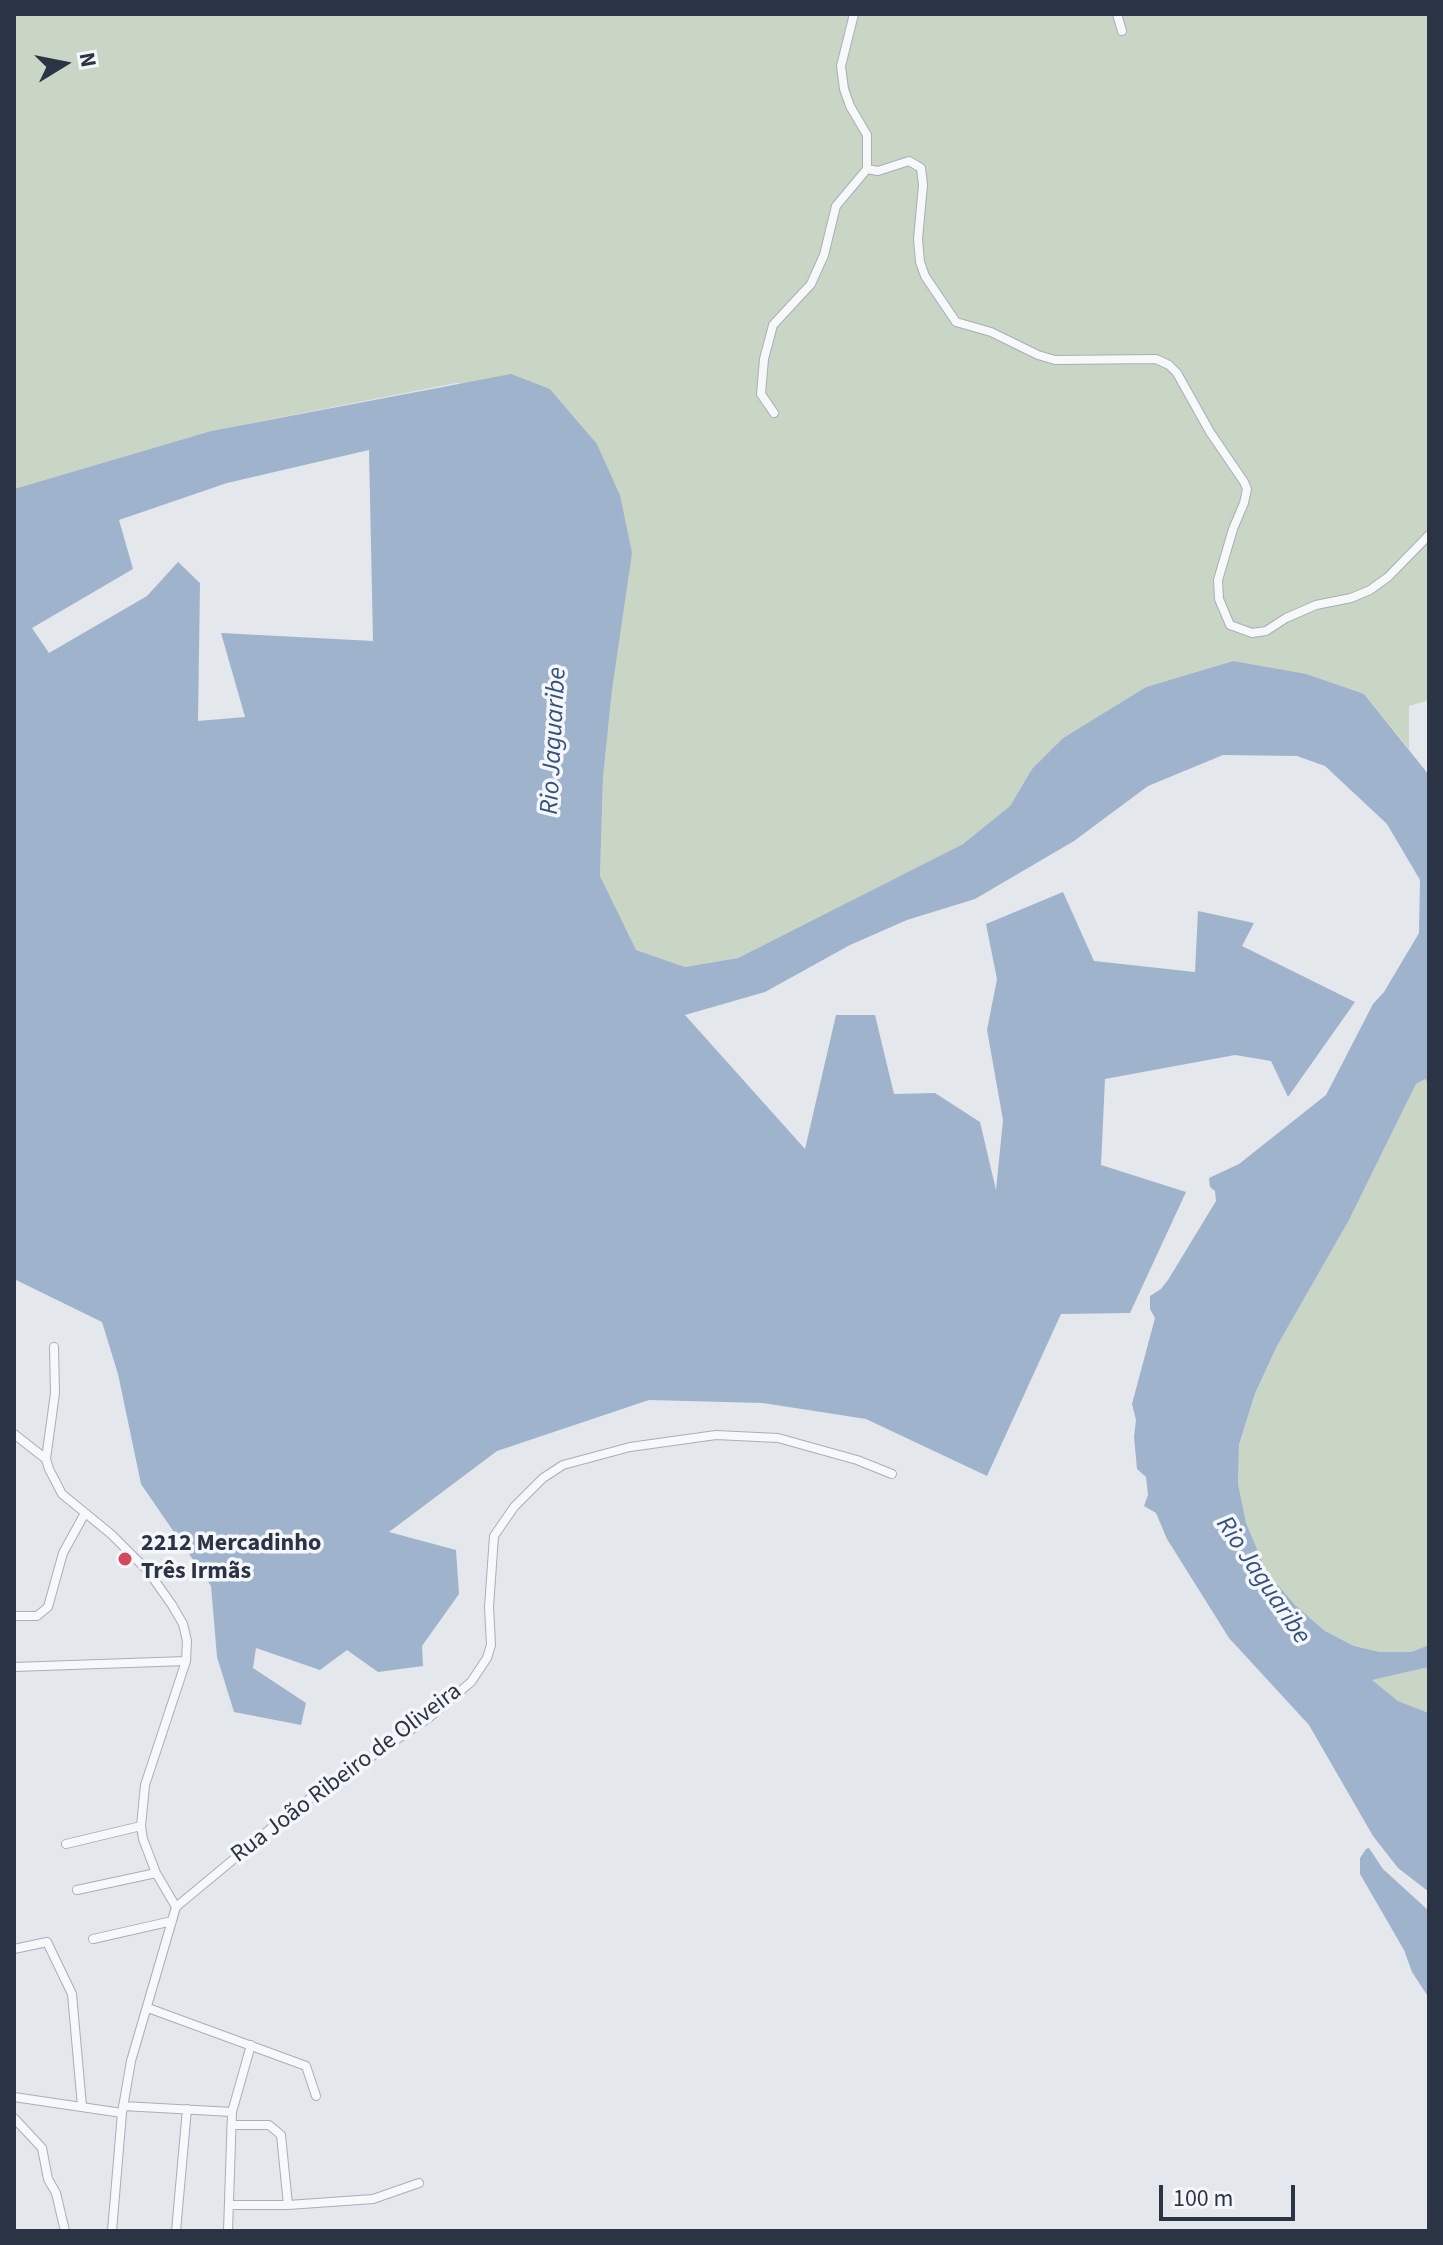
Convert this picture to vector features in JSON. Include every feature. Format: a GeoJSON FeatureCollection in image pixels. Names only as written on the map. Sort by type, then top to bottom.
{"type":"FeatureCollection","features":[{"type":"Feature","properties":{"kind":"street"},"geometry":{"type":"LineString","coordinates":[[774,413],[761,394],[764,359],[773,325],[811,284],[824,255],[836,206],[867,169],[867,135],[850,106],[841,66],[854,14]]}},
{"type":"Feature","properties":{"kind":"street"},"geometry":{"type":"LineString","coordinates":[[1117,14],[1122,31]]}},
{"type":"Feature","properties":{"kind":"street"},"geometry":{"type":"LineString","coordinates":[[867,169],[878,171],[909,161],[921,168],[920,262],[925,276],[956,322],[991,332],[1055,360],[1156,359],[1177,373],[1247,489],[1218,580],[1219,599],[1230,625],[1252,633],[1266,631],[1316,605],[1351,598],[1370,590],[1429,535]]}},
{"type":"Feature","properties":{"kind":"street"},"geometry":{"type":"LineString","coordinates":[[46,1459],[55,1393],[54,1347]]}},
{"type":"Feature","properties":{"kind":"street"},"geometry":{"type":"LineString","coordinates":[[14,1434],[46,1459],[62,1494],[134,1555],[172,1605],[183,1624],[187,1641],[186,1661],[145,1785],[141,1826],[143,1839],[156,1873],[176,1907],[131,2061],[122,2110],[112,2231]]}},
{"type":"Feature","properties":{"kind":"street","name":"Rua João Ribeiro de Oliveira"},"geometry":{"type":"LineString","coordinates":[[176,1907],[293,1810],[431,1716],[471,1682],[487,1658],[491,1645],[489,1607],[494,1536],[514,1507],[543,1478],[563,1465],[630,1447],[716,1435],[778,1438],[857,1460],[892,1474]]}},
{"type":"Feature","properties":{"kind":"street"},"geometry":{"type":"LineString","coordinates":[[14,1616],[37,1616],[48,1607],[63,1553],[85,1513]]}},
{"type":"Feature","properties":{"kind":"street"},"geometry":{"type":"LineString","coordinates":[[14,1667],[186,1661]]}},
{"type":"Feature","properties":{"kind":"street"},"geometry":{"type":"LineString","coordinates":[[66,1844],[141,1826]]}},
{"type":"Feature","properties":{"kind":"street"},"geometry":{"type":"LineString","coordinates":[[77,1890],[156,1873]]}},
{"type":"Feature","properties":{"kind":"street"},"geometry":{"type":"LineString","coordinates":[[93,1939],[172,1921]]}},
{"type":"Feature","properties":{"kind":"street"},"geometry":{"type":"LineString","coordinates":[[14,1949],[47,1942],[72,1994],[82,2106]]}},
{"type":"Feature","properties":{"kind":"street"},"geometry":{"type":"LineString","coordinates":[[148,2008],[306,2066],[316,2096]]}},
{"type":"Feature","properties":{"kind":"street"},"geometry":{"type":"LineString","coordinates":[[228,2231],[232,2112],[251,2045]]}},
{"type":"Feature","properties":{"kind":"street"},"geometry":{"type":"LineString","coordinates":[[14,2097],[122,2110],[232,2112]]}},
{"type":"Feature","properties":{"kind":"street"},"geometry":{"type":"LineString","coordinates":[[176,2231],[187,2109]]}},
{"type":"Feature","properties":{"kind":"street"},"geometry":{"type":"LineString","coordinates":[[14,2118],[42,2148],[48,2179],[56,2193],[65,2231]]}},
{"type":"Feature","properties":{"kind":"street"},"geometry":{"type":"LineString","coordinates":[[232,2125],[269,2125],[281,2135],[288,2205]]}},
{"type":"Feature","properties":{"kind":"street"},"geometry":{"type":"LineString","coordinates":[[231,2205],[288,2205],[373,2199],[419,2183]]}},
{"type":"Feature","properties":{"kind":"green space"},"geometry":{"type":"Polygon","coordinates":[[[14,14],[1429,14],[1429,700],[1409,706],[1409,749],[1364,694],[1233,661],[1146,687],[1063,738],[1032,769],[1010,806],[963,844],[738,958],[685,967],[635,950],[600,876],[620,495],[597,444],[550,389],[456,383],[211,431],[14,489],[14,14]]]}},
{"type":"Feature","properties":{"kind":"green space"},"geometry":{"type":"Polygon","coordinates":[[[1425,1079],[1429,1085],[1429,1645],[1411,1652],[1380,1652],[1354,1646],[1325,1631],[1295,1605],[1266,1571],[1245,1523],[1238,1484],[1239,1446],[1255,1395],[1277,1346],[1349,1220],[1416,1084],[1425,1079]]]}},
{"type":"Feature","properties":{"kind":"green space"},"geometry":{"type":"Polygon","coordinates":[[[1429,1667],[1429,1713],[1398,1701],[1371,1680],[1429,1667]]]}},
{"type":"Feature","properties":{"kind":"water","name":"Rio Jaguaribe"},"geometry":{"type":"Polygon","coordinates":[[[511,374],[550,389],[597,444],[620,495],[632,553],[603,778],[600,876],[636,950],[685,967],[738,958],[963,844],[1010,806],[1032,769],[1063,738],[1146,687],[1233,661],[1306,674],[1364,694],[1429,775],[1429,1085],[1425,1079],[1416,1084],[1349,1220],[1277,1346],[1255,1394],[1239,1445],[1238,1484],[1246,1523],[1266,1571],[1295,1605],[1325,1631],[1354,1646],[1380,1652],[1411,1652],[1429,1645],[1429,1667],[1372,1680],[1398,1701],[1429,1713],[1429,1892],[1398,1868],[1373,1836],[1309,1725],[1229,1638],[1167,1539],[1156,1513],[1144,1506],[1148,1495],[1146,1477],[1137,1469],[1136,1420],[1132,1404],[1155,1318],[1150,1309],[1150,1296],[1168,1280],[1216,1201],[1209,1178],[1239,1164],[1326,1095],[1373,1004],[1384,992],[1419,933],[1420,880],[1387,824],[1325,766],[1297,756],[1223,755],[1148,786],[1074,841],[975,899],[907,920],[850,945],[765,992],[685,1015],[805,1149],[836,1015],[875,1015],[894,1094],[935,1093],[980,1122],[996,1190],[1003,1120],[987,1030],[997,979],[986,924],[1063,892],[1094,961],[1195,972],[1198,911],[1254,923],[1242,946],[1355,1002],[1288,1097],[1271,1061],[1235,1055],[1105,1079],[1101,1165],[1186,1192],[1130,1313],[1061,1314],[987,1476],[866,1419],[763,1403],[649,1400],[497,1451],[389,1532],[456,1550],[459,1594],[422,1646],[423,1666],[378,1672],[347,1650],[320,1670],[256,1648],[253,1668],[306,1703],[301,1725],[234,1712],[217,1657],[211,1586],[141,1484],[118,1374],[102,1322],[14,1279],[14,489],[211,431],[511,374]],[[369,450],[227,483],[119,520],[133,569],[32,628],[49,653],[147,596],[178,562],[200,583],[198,721],[245,717],[221,633],[373,641],[369,450]]]}},
{"type":"Feature","properties":{"kind":"water"},"geometry":{"type":"Polygon","coordinates":[[[1369,1848],[1383,1869],[1429,1911],[1429,1998],[1360,1874],[1360,1858],[1369,1848]]]}},
{"type":"Feature","properties":{"kind":"place","name":"2212 Mercadinho Três Irmãs"},"geometry":{"type":"Point","coordinates":[125,1559]}}]}
